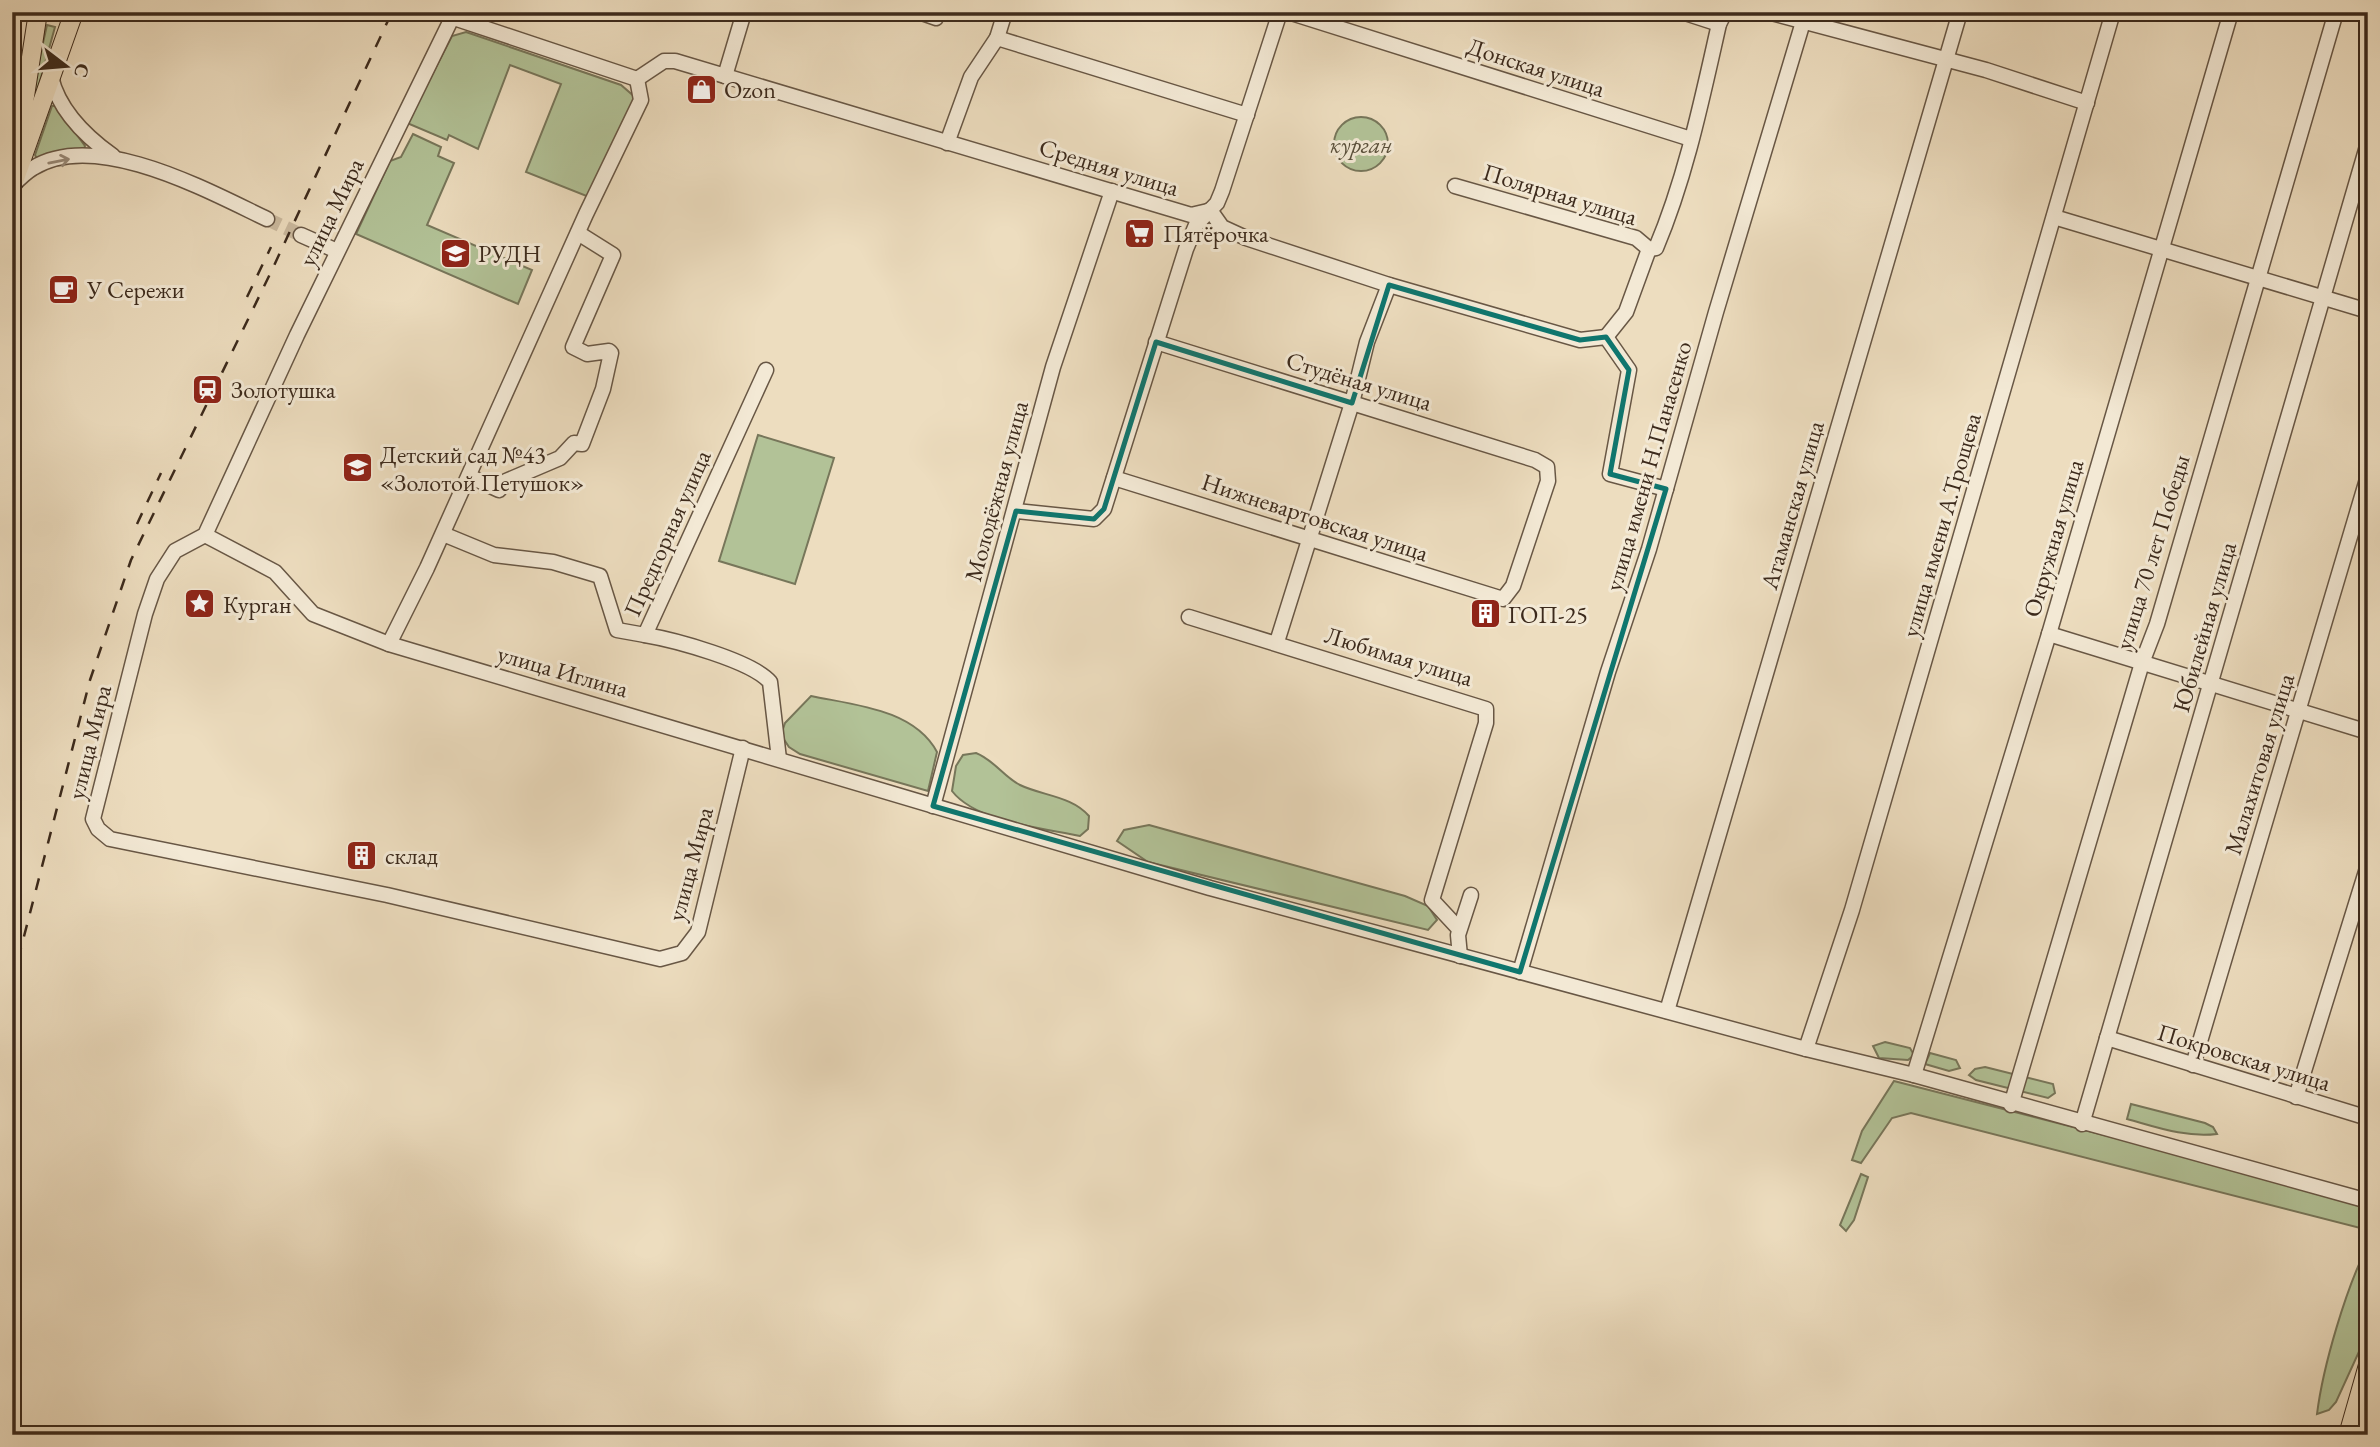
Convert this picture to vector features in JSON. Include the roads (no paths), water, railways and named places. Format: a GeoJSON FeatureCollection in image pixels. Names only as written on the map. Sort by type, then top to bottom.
{"type":"FeatureCollection","features":[{"type":"Feature","properties":{"kind":"main road"},"geometry":{"type":"LineString","coordinates":[[13,186],[19,122],[38,12]]}},
{"type":"Feature","properties":{"kind":"main road"},"geometry":{"type":"LineString","coordinates":[[13,186],[74,13],[55,12]]}},
{"type":"Feature","properties":{"kind":"main road"},"geometry":{"type":"LineString","coordinates":[[2348,1435],[2368,1365]]}},
{"type":"Feature","properties":{"kind":"street"},"geometry":{"type":"LineString","coordinates":[[725,76],[741,19],[740,12]]}},
{"type":"Feature","properties":{"kind":"street"},"geometry":{"type":"LineString","coordinates":[[919,12],[936,18]]}},
{"type":"Feature","properties":{"kind":"street"},"geometry":{"type":"LineString","coordinates":[[947,143],[971,77],[998,38],[1005,12]]}},
{"type":"Feature","properties":{"kind":"street"},"geometry":{"type":"LineString","coordinates":[[1016,511],[1094,519],[1104,509],[1186,249],[1196,225],[1210,211],[1222,191],[1280,12]]}},
{"type":"Feature","properties":{"kind":"street","name":"Донская улица"},"geometry":{"type":"LineString","coordinates":[[1288,12],[1691,139]]}},
{"type":"Feature","properties":{"kind":"street"},"geometry":{"type":"LineString","coordinates":[[1210,211],[1222,227],[1246,237],[1389,285],[1580,340],[1606,337],[1626,313],[1670,215],[1722,18],[1682,12]]}},
{"type":"Feature","properties":{"kind":"street"},"geometry":{"type":"LineString","coordinates":[[1768,12],[1805,16],[1945,62],[2007,76],[2087,103]]}},
{"type":"Feature","properties":{"kind":"street","name":"Атаманская улица"},"geometry":{"type":"LineString","coordinates":[[1667,1011],[1960,12]]}},
{"type":"Feature","properties":{"kind":"street","name":"улица имени А.Трощева"},"geometry":{"type":"LineString","coordinates":[[1806,1049],[1852,910],[2113,12]]}},
{"type":"Feature","properties":{"kind":"street","name":"Окружная улица"},"geometry":{"type":"LineString","coordinates":[[1914,1075],[2049,634],[2231,12]]}},
{"type":"Feature","properties":{"kind":"street","name":"улица 70 лет Победы"},"geometry":{"type":"LineString","coordinates":[[2011,1105],[2142,663],[2157,624],[2336,12]]}},
{"type":"Feature","properties":{"kind":"street"},"geometry":{"type":"LineString","coordinates":[[389,644],[443,534],[578,233],[641,100],[637,79],[458,15]]}},
{"type":"Feature","properties":{"kind":"street","name":"улица Мира"},"geometry":{"type":"LineString","coordinates":[[458,15],[450,22],[337,251],[205,535],[175,551],[157,579],[145,614],[93,819],[98,829],[110,839],[387,895],[660,959],[682,954],[698,932],[744,748]]}},
{"type":"Feature","properties":{"kind":"street","name":"улица имени Н.Панасенко"},"geometry":{"type":"LineString","coordinates":[[1520,972],[1805,16]]}},
{"type":"Feature","properties":{"kind":"street"},"geometry":{"type":"LineString","coordinates":[[998,38],[1247,116]]}},
{"type":"Feature","properties":{"kind":"street","name":"Средняя улица"},"geometry":{"type":"LineString","coordinates":[[637,79],[664,61],[725,76],[1191,215],[1210,211]]}},
{"type":"Feature","properties":{"kind":"street"},"geometry":{"type":"LineString","coordinates":[[51,77],[56,98],[89,138],[113,156],[180,179],[267,219]]}},
{"type":"Feature","properties":{"kind":"street","name":"Юбилейная улица"},"geometry":{"type":"LineString","coordinates":[[2082,1124],[2368,143]]}},
{"type":"Feature","properties":{"kind":"street"},"geometry":{"type":"LineString","coordinates":[[13,186],[34,167],[45,163],[91,156],[113,156]]}},
{"type":"Feature","properties":{"kind":"street","name":"Полярная улица"},"geometry":{"type":"LineString","coordinates":[[1455,186],[1636,238],[1653,248]]}},
{"type":"Feature","properties":{"kind":"street","name":"Молодёжная улица"},"geometry":{"type":"LineString","coordinates":[[933,806],[1016,511],[1053,367],[1112,191]]}},
{"type":"Feature","properties":{"kind":"street"},"geometry":{"type":"LineString","coordinates":[[2054,217],[2368,311]]}},
{"type":"Feature","properties":{"kind":"street"},"geometry":{"type":"LineString","coordinates":[[469,476],[499,490],[506,481],[560,458],[574,443],[582,444],[603,389],[611,353],[609,351],[587,355],[573,347],[613,255],[578,233]]}},
{"type":"Feature","properties":{"kind":"street"},"geometry":{"type":"LineString","coordinates":[[301,235],[337,251]]}},
{"type":"Feature","properties":{"kind":"street"},"geometry":{"type":"LineString","coordinates":[[1277,642],[1352,403],[1367,342],[1389,285]]}},
{"type":"Feature","properties":{"kind":"street"},"geometry":{"type":"LineString","coordinates":[[1606,337],[1629,370],[1610,474],[1666,489]]}},
{"type":"Feature","properties":{"kind":"street","name":"Студёная улица"},"geometry":{"type":"LineString","coordinates":[[1156,342],[1547,467],[1548,481],[1513,586],[1503,598]]}},
{"type":"Feature","properties":{"kind":"street","name":"Предгорная улица"},"geometry":{"type":"LineString","coordinates":[[766,370],[645,635],[699,649],[762,673],[770,682],[779,759]]}},
{"type":"Feature","properties":{"kind":"street","name":"Малахитовая улица"},"geometry":{"type":"LineString","coordinates":[[2193,1065],[2368,476]]}},
{"type":"Feature","properties":{"kind":"street","name":"Нижневартовская улица"},"geometry":{"type":"LineString","coordinates":[[1114,478],[1503,598]]}},
{"type":"Feature","properties":{"kind":"street"},"geometry":{"type":"LineString","coordinates":[[443,534],[494,555],[553,562],[600,576],[617,630],[645,635]]}},
{"type":"Feature","properties":{"kind":"street","name":"улица Иглина"},"geometry":{"type":"LineString","coordinates":[[205,535],[275,572],[313,614],[389,644],[1210,888],[1806,1049],[1914,1075],[2011,1105],[2368,1201]]}},
{"type":"Feature","properties":{"kind":"street","name":"Любимая улица"},"geometry":{"type":"LineString","coordinates":[[1189,617],[1277,642],[1486,709],[1486,723],[1432,900],[1459,929]]}},
{"type":"Feature","properties":{"kind":"street"},"geometry":{"type":"LineString","coordinates":[[2049,634],[2368,732]]}},
{"type":"Feature","properties":{"kind":"street"},"geometry":{"type":"LineString","coordinates":[[2296,1097],[2368,864]]}},
{"type":"Feature","properties":{"kind":"street"},"geometry":{"type":"LineString","coordinates":[[1460,956],[1459,929],[1471,895]]}},
{"type":"Feature","properties":{"kind":"street","name":"Покровская улица"},"geometry":{"type":"LineString","coordinates":[[2107,1038],[2368,1118]]}},
{"type":"Feature","properties":{"kind":"tunnel"},"geometry":{"type":"LineString","coordinates":[[267,219],[301,235]]}},
{"type":"Feature","properties":{"kind":"railway"},"geometry":{"type":"LineString","coordinates":[[12,983],[90,680],[131,560],[271,272],[392,12]]}},
{"type":"Feature","properties":{"kind":"railway"},"geometry":{"type":"LineString","coordinates":[[247,297],[271,247]]}},
{"type":"Feature","properties":{"kind":"railway"},"geometry":{"type":"LineString","coordinates":[[137,524],[161,473]]}},
{"type":"Feature","properties":{"kind":"place","name":"Ozon"},"geometry":{"type":"Point","coordinates":[701,89]}},
{"type":"Feature","properties":{"kind":"place","name":"Пятёрочка"},"geometry":{"type":"Point","coordinates":[1140,233]}},
{"type":"Feature","properties":{"kind":"place","name":"РУДН"},"geometry":{"type":"Point","coordinates":[455,253]}},
{"type":"Feature","properties":{"kind":"place","name":"У Сережи"},"geometry":{"type":"Point","coordinates":[64,289]}},
{"type":"Feature","properties":{"kind":"place","name":"Золотушка"},"geometry":{"type":"Point","coordinates":[208,389]}},
{"type":"Feature","properties":{"kind":"place","name":"Детский сад №43 «Золотой Петушок»"},"geometry":{"type":"Point","coordinates":[357,468]}},
{"type":"Feature","properties":{"kind":"place","name":"Курган"},"geometry":{"type":"Point","coordinates":[200,604]}},
{"type":"Feature","properties":{"kind":"place","name":"ГОП-25"},"geometry":{"type":"Point","coordinates":[1485,614]}},
{"type":"Feature","properties":{"kind":"place","name":"склад"},"geometry":{"type":"Point","coordinates":[362,855]}},
{"type":"Feature","properties":{"kind":"park label","name":"курган"},"geometry":{"type":"Point","coordinates":[1361,144]}}]}
